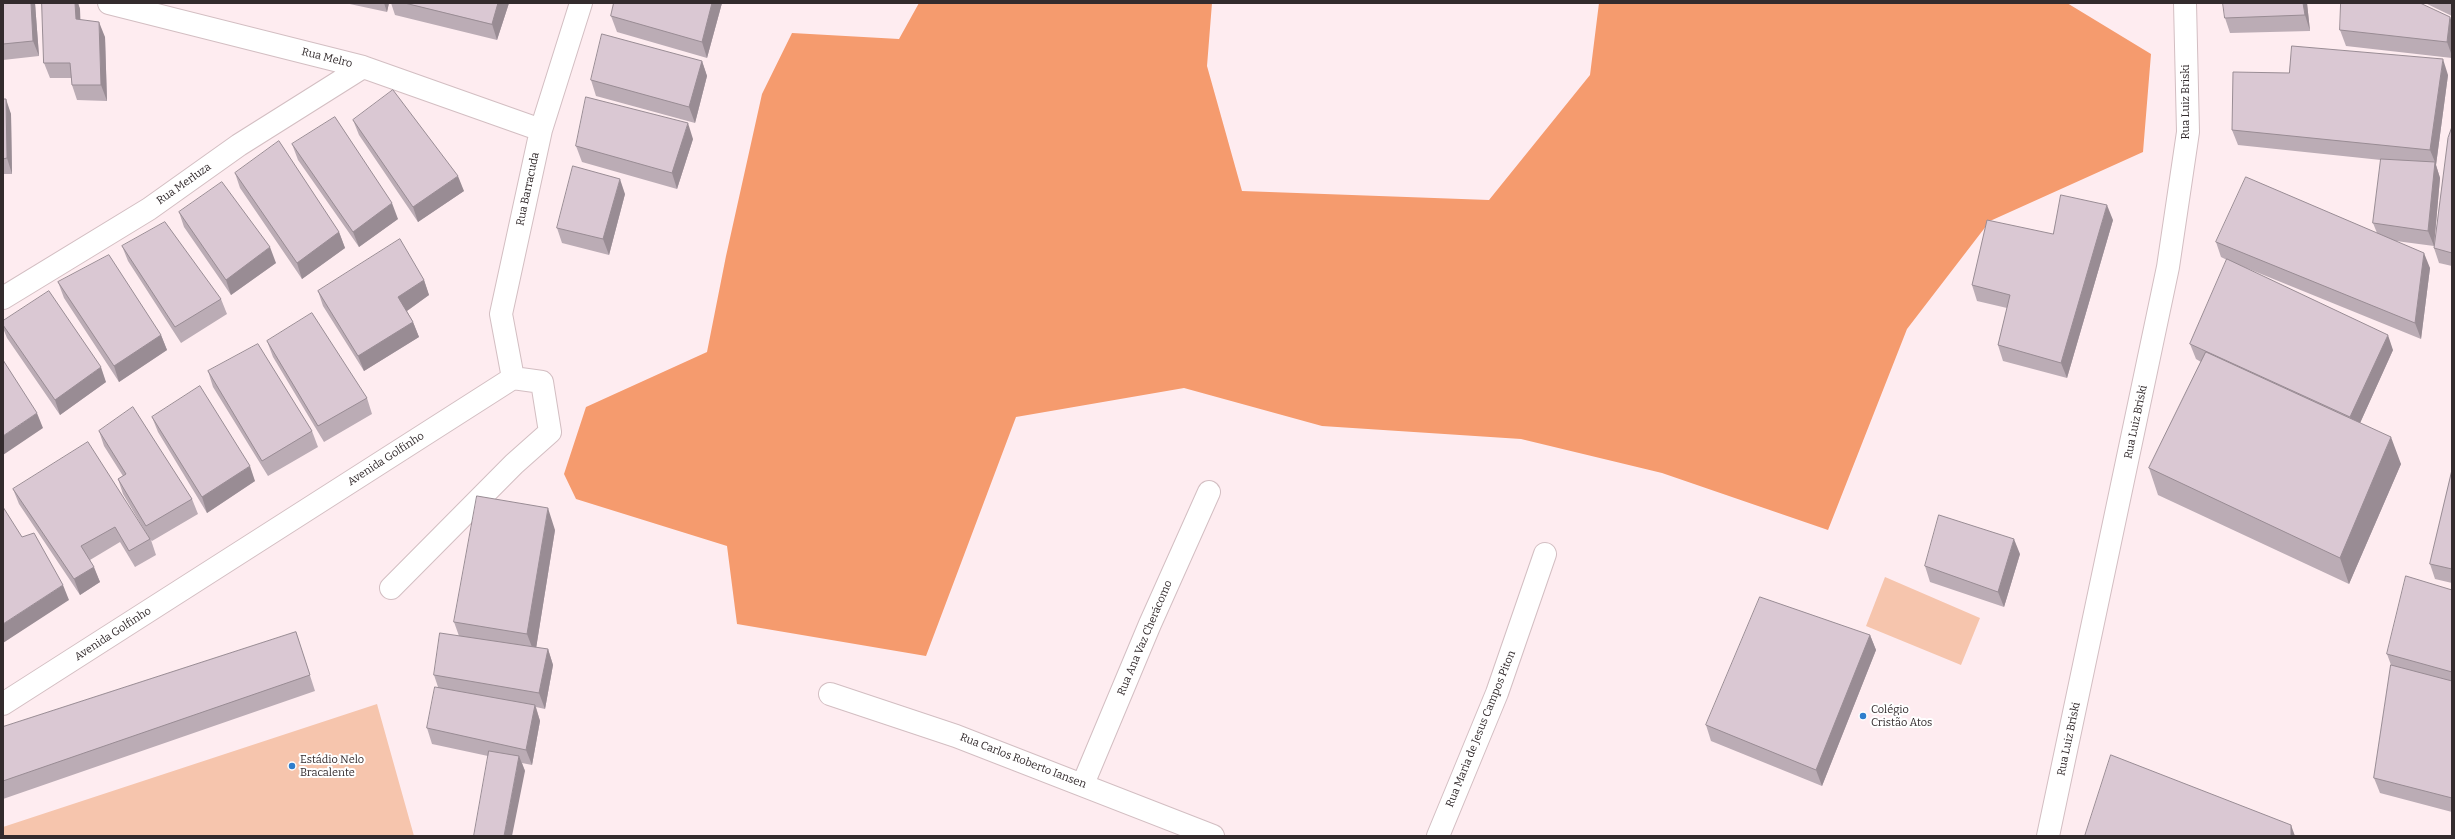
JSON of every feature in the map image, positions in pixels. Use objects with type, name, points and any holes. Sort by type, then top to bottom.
[{"type":"street","name":"Rua Melro","points":[[109,3],[363,67],[541,130]]},
{"type":"street","name":"Rua Barracuda","points":[[513,378],[501,314],[541,130],[581,3]]},
{"type":"street","name":"Rua Luiz Briski","points":[[2048,836],[2168,268],[2188,132],[2185,3]]},
{"type":"street","name":"Rua Merluza","points":[[3,298],[149,209],[239,145],[363,67]]},
{"type":"street","points":[[391,588],[514,464],[550,432],[542,382],[513,378]]},
{"type":"street","name":"Avenida Golfinho","points":[[3,704],[513,378]]},
{"type":"street","name":"Rua Ana Vaz Cherácomo","points":[[1083,784],[1150,624],[1209,492]]},
{"type":"street","name":"Rua Maria de Jesus Campos Piton","points":[[1438,836],[1497,693],[1545,554]]},
{"type":"street","name":"Rua Carlos Roberto Iansen","points":[[830,694],[956,736],[1083,784],[1213,836]]},
{"type":"shaded area","points":[[919,3],[1212,3],[1207,66],[1242,191],[1489,200],[1590,75],[1599,3],[2067,3],[2151,54],[2143,152],[1990,221],[1907,329],[1828,530],[1662,473],[1521,439],[1322,426],[1184,388],[1016,417],[926,656],[737,624],[727,546],[576,499],[564,474],[586,407],[707,352],[726,256],[762,94],[792,33],[899,39]]},
{"type":"shaded area","points":[[1885,577],[1980,618],[1961,665],[1866,626]]},
{"type":"shaded area","name":"Estádio Nelo Bracalente","points":[[377,704],[414,836],[3,836],[3,827]]},
{"type":"building","points":[[3,3],[31,3],[33,41],[3,44]]},
{"type":"building","points":[[42,3],[75,3],[76,19],[99,22],[101,85],[72,85],[70,63],[44,63]]},
{"type":"building","points":[[405,3],[498,3],[492,24]]},
{"type":"building","points":[[614,3],[712,3],[702,42],[611,16]]},
{"type":"building","points":[[2223,3],[2303,3],[2305,15],[2225,18]]},
{"type":"building","points":[[2341,3],[2420,3],[2450,17],[2447,42],[2340,30]]},
{"type":"building","points":[[602,34],[702,61],[689,107],[591,80]]},
{"type":"building","points":[[2292,46],[2443,59],[2430,150],[2232,130],[2233,72],[2289,73]]},
{"type":"building","points":[[393,90],[458,176],[413,207],[353,120]]},
{"type":"building","points":[[586,97],[688,123],[672,173],[576,146]]},
{"type":"building","points":[[3,99],[6,99],[7,158],[3,159]]},
{"type":"building","points":[[335,117],[392,203],[353,232],[292,144]]},
{"type":"building","points":[[2452,127],[2452,253],[2434,248],[2448,138]]},
{"type":"building","points":[[279,141],[339,232],[297,263],[235,173]]},
{"type":"building","points":[[2381,159],[2435,162],[2428,231],[2373,223]]},
{"type":"building","points":[[573,166],[620,179],[603,239],[557,228]]},
{"type":"building","points":[[2246,177],[2424,253],[2415,323],[2216,242]]},
{"type":"building","points":[[222,182],[270,247],[226,280],[179,212]]},
{"type":"building","points":[[2061,195],[2107,205],[2061,363],[1998,345],[2010,295],[1972,285],[1987,220],[2053,234]]},
{"type":"building","points":[[165,222],[221,299],[175,327],[122,246]]},
{"type":"building","points":[[400,239],[424,280],[398,297],[413,322],[358,356],[318,291]]},
{"type":"building","points":[[109,255],[161,335],[114,366],[58,282]]},
{"type":"building","points":[[2227,259],[2388,335],[2350,417],[2190,344]]},
{"type":"building","points":[[49,291],[101,367],[55,400],[3,325],[3,321]]},
{"type":"building","points":[[312,313],[367,398],[318,426],[267,341]]},
{"type":"building","points":[[258,344],[312,431],[262,461],[208,371]]},
{"type":"building","points":[[2206,352],[2391,437],[2340,558],[2149,468]]},
{"type":"building","points":[[3,360],[37,413],[3,436]]},
{"type":"building","points":[[200,386],[250,466],[202,497],[152,417]]},
{"type":"building","points":[[133,407],[192,499],[146,526],[118,479],[126,474],[99,431]]},
{"type":"building","points":[[88,442],[150,539],[129,551],[115,527],[81,546],[94,567],[74,579],[13,489]]},
{"type":"building","points":[[2452,470],[2452,569],[2430,564]]},
{"type":"building","points":[[477,496],[548,508],[527,634],[454,622]]},
{"type":"building","points":[[3,507],[22,537],[34,533],[63,585],[3,624]]},
{"type":"building","points":[[1939,515],[2014,539],[1998,592],[1925,566]]},
{"type":"building","points":[[2406,576],[2452,590],[2452,672],[2387,654]]},
{"type":"building","points":[[1760,597],[1870,635],[1816,770],[1706,725]]},
{"type":"building","points":[[296,632],[310,675],[3,781],[3,727]]},
{"type":"building","points":[[440,633],[548,649],[539,693],[434,675]]},
{"type":"building","points":[[2391,665],[2452,681],[2452,798],[2374,778]]},
{"type":"building","points":[[435,687],[535,705],[526,750],[427,728]]},
{"type":"building","points":[[489,751],[519,756],[504,836],[474,836]]},
{"type":"building","points":[[2111,755],[2291,825],[2291,836],[2085,836]]},
{"type":"place","name":"Colégio Cristão Atos","points":[[1863,716]]},
{"type":"place","name":"Estádio Nelo Bracalente","points":[[292,766]]}]
